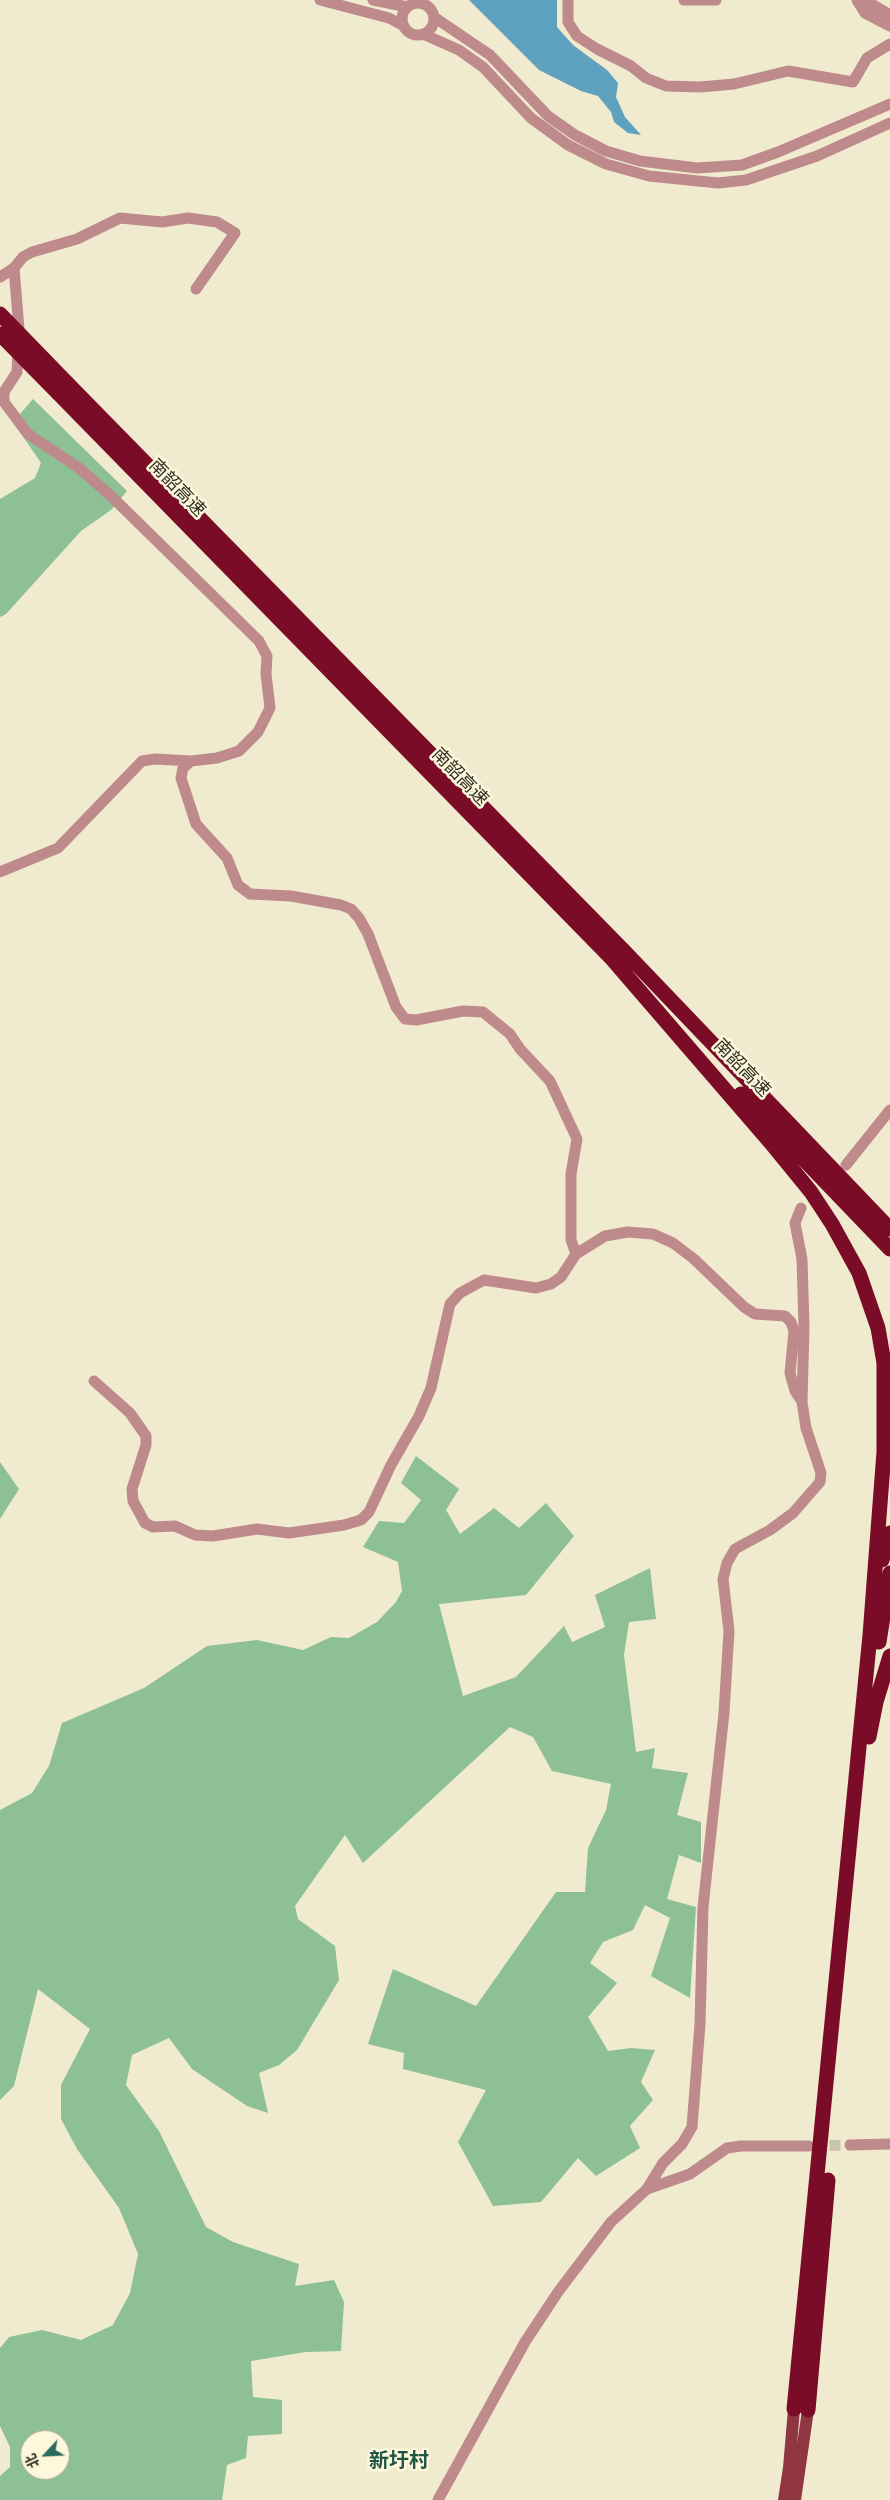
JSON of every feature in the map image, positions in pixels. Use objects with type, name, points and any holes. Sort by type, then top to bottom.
[{"type":"highway","name":"南韶高速","points":[[0,314],[62,388],[890,1249]]},
{"type":"highway","name":"南韶高速","points":[[0,334],[62,388],[623,950],[890,1227]]},
{"type":"highway","points":[[613,960],[811,1192],[832,1224],[859,1273],[878,1328],[884,1363],[884,1452],[871,1613],[826,2095],[801,2410]]},
{"type":"highway","points":[[871,1613],[890,1533]]},
{"type":"highway","points":[[801,2410],[866,1750],[882,1615],[890,1573]]},
{"type":"highway","points":[[866,1750],[876,1702],[890,1656]]},
{"type":"main road","points":[[784,2500],[801,2410]]},
{"type":"main road","points":[[795,2500],[801,2410]]},
{"type":"street","points":[[320,0],[389,18],[412,33],[423,34],[459,50],[483,67],[531,118],[568,146],[606,164],[649,176],[718,183],[746,180],[817,156],[890,123]]},
{"type":"street","points":[[373,0],[408,7],[422,1],[430,8],[434,17],[490,55],[548,116],[575,136],[606,151],[640,160],[697,168],[742,165],[778,152],[890,104]]},
{"type":"street","points":[[568,0],[568,22],[577,36],[596,50],[631,66],[646,78],[666,86],[700,87],[734,84],[788,71],[853,82],[867,58],[890,44]]},
{"type":"street","points":[[684,0],[716,0]]},
{"type":"street","points":[[857,0],[865,13],[890,26]]},
{"type":"street","points":[[865,0],[890,15]]},
{"type":"street","points":[[404,26],[403,16],[408,7]]},
{"type":"street","points":[[423,34],[432,28],[434,17]]},
{"type":"street","points":[[0,277],[14,268],[23,257],[32,252],[77,240],[120,218],[162,222],[200,218],[217,222],[235,233],[196,289]]},
{"type":"street","points":[[0,872],[58,848],[142,761],[155,758],[191,761],[217,758],[239,751],[258,732],[270,708],[265,649],[242,623],[110,495],[79,468],[28,434],[4,402],[4,392],[17,372],[19,329],[14,268]]},
{"type":"street","points":[[191,761],[183,768],[181,778],[196,824],[227,858],[238,885],[250,894],[291,896],[341,905],[351,909],[359,918],[368,934],[396,1007],[405,1019],[416,1020],[463,1011],[483,1012],[510,1034],[520,1049],[546,1077],[577,1139],[571,1174],[570,1197],[571,1240],[576,1254]]},
{"type":"street","points":[[846,1165],[890,1110]]},
{"type":"street","points":[[438,2500],[525,2342],[558,2292],[611,2222],[647,2189],[663,2162],[682,2144],[692,2127],[700,2024],[703,1907],[725,1704],[729,1631],[723,1579],[727,1562],[735,1549],[770,1530],[793,1513],[820,1482],[821,1473],[806,1428],[802,1402],[804,1327],[802,1259],[795,1223],[801,1208]]},
{"type":"street","points":[[94,1381],[130,1413],[146,1436],[146,1445],[132,1489],[133,1501],[145,1523],[153,1527],[175,1526],[195,1535],[213,1536],[258,1529],[289,1533],[344,1525],[361,1520],[369,1512],[391,1465],[420,1416],[433,1380],[450,1304],[460,1293],[484,1280],[536,1288],[551,1284],[566,1271],[576,1254],[605,1236],[628,1232],[653,1234],[672,1243],[694,1259],[755,1314],[785,1316],[791,1322],[794,1331],[790,1373],[795,1391],[802,1402]]},
{"type":"street","points":[[850,2145],[890,2144]]},
{"type":"street","points":[[647,2189],[690,2174],[727,2148],[741,2146],[809,2146]]},
{"type":"green space","points":[[33,399],[127,491],[111,510],[81,531],[6,614],[0,617],[0,499],[35,478],[41,463],[13,422]]},
{"type":"green space","points":[[416,1456],[459,1489],[446,1510],[460,1534],[494,1508],[519,1528],[546,1503],[574,1536],[526,1595],[439,1604],[463,1696],[516,1677],[564,1626],[572,1642],[605,1627],[595,1595],[650,1568],[656,1619],[629,1622],[624,1655],[636,1752],[655,1748],[652,1768],[688,1773],[677,1815],[701,1822],[701,1863],[679,1855],[667,1899],[696,1907],[690,1998],[651,1976],[670,1918],[645,1905],[633,1930],[603,1942],[590,1963],[617,1983],[588,2017],[608,2051],[631,2048],[655,2050],[641,2082],[653,2100],[630,2126],[640,2148],[596,2176],[578,2158],[541,2202],[493,2206],[458,2142],[486,2090],[403,2069],[404,2053],[368,2044],[393,1969],[476,2006],[556,1892],[585,1892],[588,1848],[606,1810],[611,1784],[552,1771],[533,1737],[510,1727],[363,1863],[345,1835],[295,1906],[298,1919],[335,1946],[339,1980],[297,2050],[279,2065],[259,2073],[268,2113],[247,2106],[192,2069],[169,2038],[132,2055],[126,2085],[159,2131],[206,2227],[233,2242],[299,2264],[295,2286],[334,2280],[344,2302],[341,2351],[306,2352],[251,2361],[253,2397],[282,2400],[282,2434],[248,2436],[246,2458],[227,2465],[222,2500],[0,2500],[0,2476],[10,2467],[10,2447],[0,2426],[0,2348],[9,2337],[42,2330],[81,2340],[113,2325],[130,2293],[138,2254],[119,2208],[77,2149],[61,2119],[61,2085],[90,2029],[38,1989],[14,2086],[0,2100],[0,1810],[32,1793],[49,1766],[62,1723],[144,1688],[207,1646],[257,1640],[303,1650],[331,1637],[349,1638],[377,1622],[396,1602],[402,1591],[398,1562],[363,1547],[379,1521],[404,1523],[421,1500],[401,1483]]},
{"type":"green space","points":[[0,1462],[19,1489],[0,1519]]},
{"type":"water","points":[[469,0],[557,0],[557,27],[573,45],[607,70],[618,83],[616,97],[625,117],[641,135],[628,133],[614,122],[611,112],[598,96],[581,91],[539,70]]},
{"type":"tunnel","points":[[813,2146],[850,2145]]},
{"type":"district","name":"新圩村","points":[[399,2461]]}]
